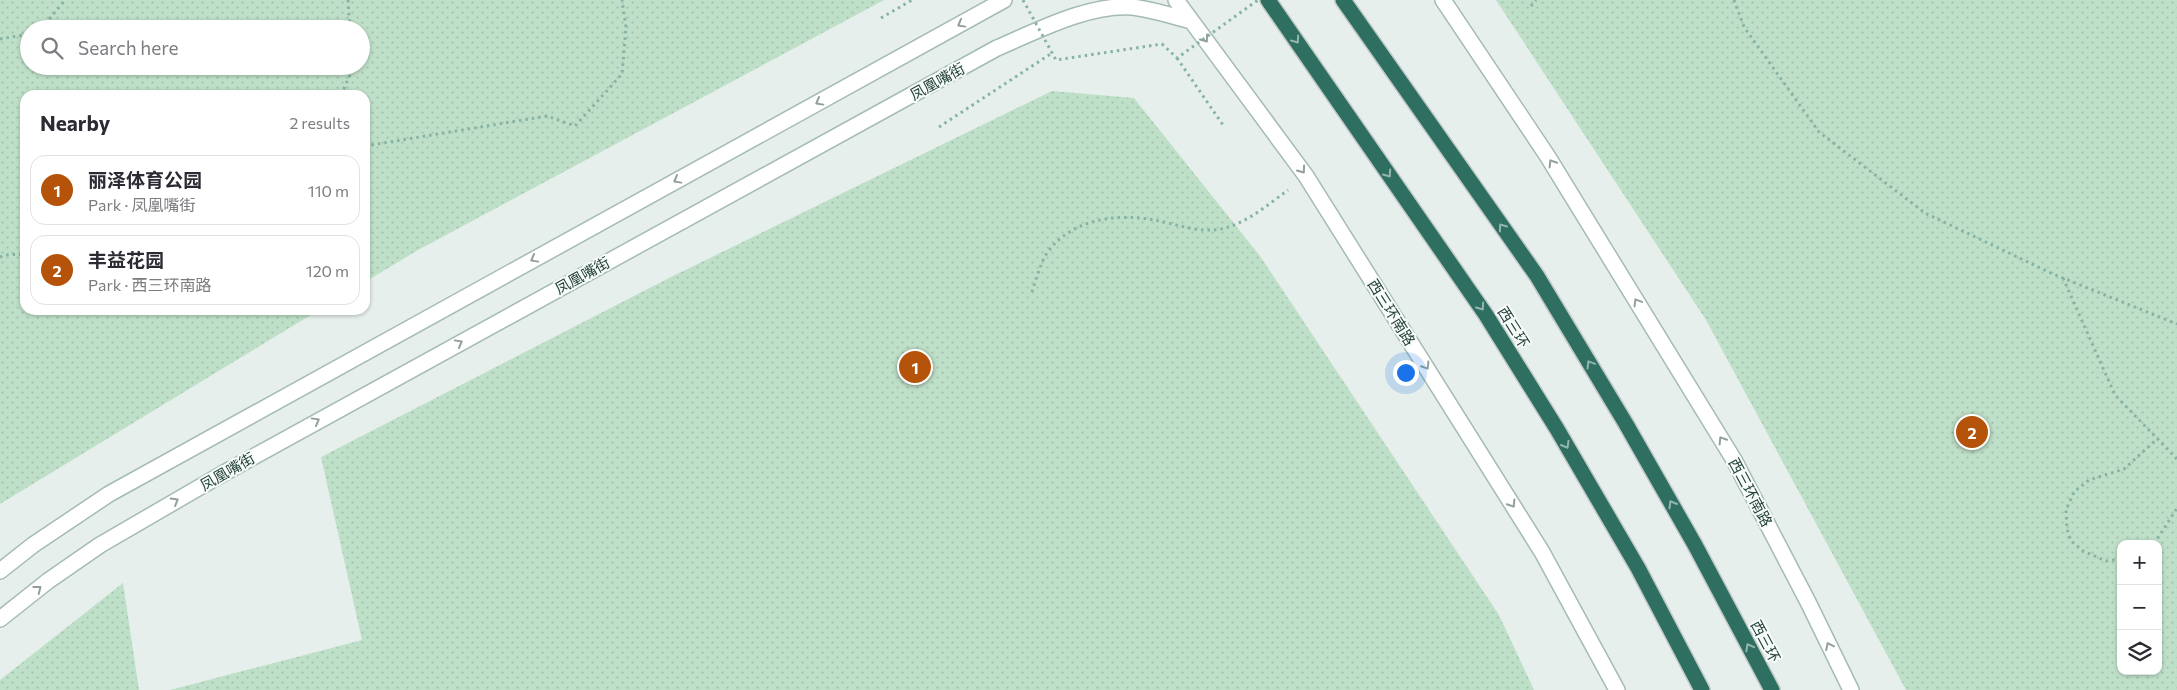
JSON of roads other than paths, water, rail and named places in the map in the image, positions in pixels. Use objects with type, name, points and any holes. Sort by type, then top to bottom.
[{"type":"highway","name":"西三环","points":[[1268,0],[1486,315],[1557,429],[1633,560],[1702,690]]},
{"type":"highway","name":"西三环","points":[[1343,0],[1537,276],[1695,545],[1772,690]]},
{"type":"street","points":[[0,571],[33,545],[108,494],[1004,0]]},
{"type":"street","name":"西三环南路","points":[[1176,0],[1306,176],[1542,552],[1617,690]]},
{"type":"street","name":"西三环南路","points":[[1443,0],[1548,157],[1734,460],[1808,602],[1850,690]]},
{"type":"street","name":"凤凰嘴街","points":[[0,619],[48,581],[100,545],[224,472],[998,48],[1053,24],[1107,8],[1132,7],[1191,21]]},
{"type":"place","name":"丽泽体育公园","points":[[915,367]]},
{"type":"place","name":"丰益花园","points":[[1972,432]]}]
